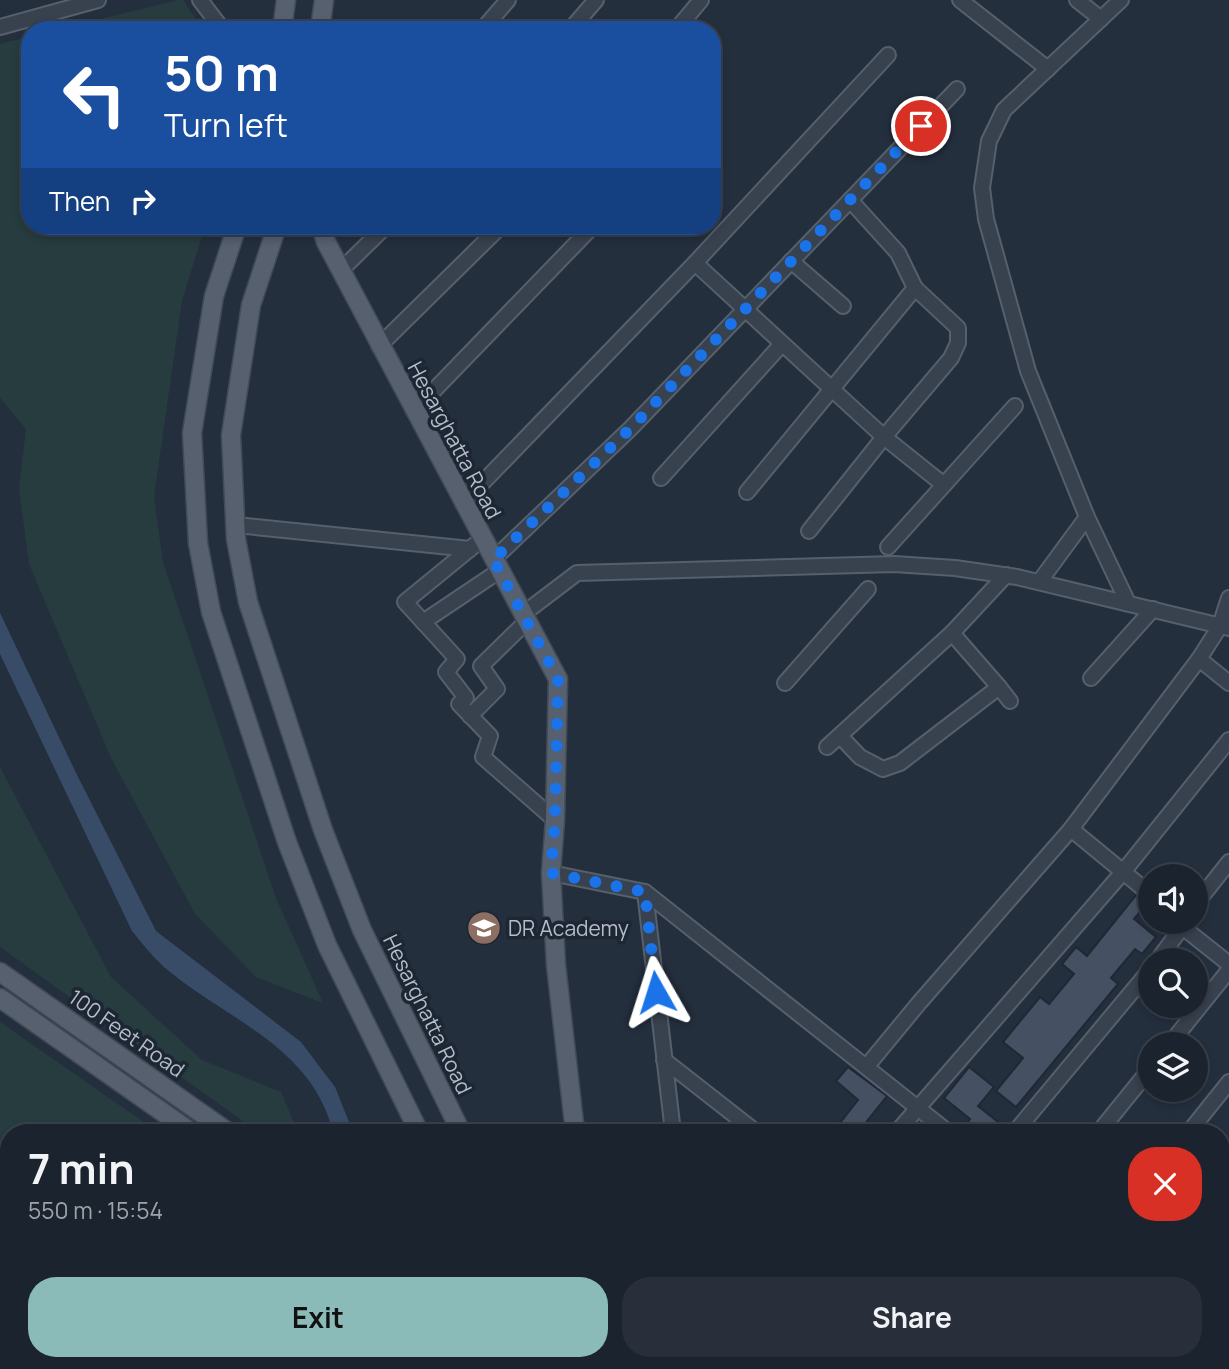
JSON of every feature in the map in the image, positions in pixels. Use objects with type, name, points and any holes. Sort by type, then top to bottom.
[{"type":"main road","points":[[283,21],[286,0]]},
{"type":"main road","points":[[321,21],[324,0]]},
{"type":"main road","points":[[234,235],[214,296],[192,433],[198,543],[211,612],[287,842],[327,945],[415,1124]]},
{"type":"main road","name":"Hesarghatta Road","points":[[274,235],[251,305],[231,435],[236,525],[248,602],[323,830],[362,930],[457,1124]]},
{"type":"main road","name":"Hesarghatta Road","points":[[325,235],[463,503],[476,544],[495,564],[558,679],[551,873],[556,965],[574,1124]]},
{"type":"main road","name":"100 Feet Road","points":[[0,972],[217,1124]]},
{"type":"main road","points":[[0,998],[180,1124]]},
{"type":"street","points":[[22,21],[98,0]]},
{"type":"street","points":[[200,0],[216,21]]},
{"type":"street","points":[[490,21],[508,0]]},
{"type":"street","points":[[578,21],[596,0]]},
{"type":"street","points":[[684,21],[701,0]]},
{"type":"street","points":[[960,0],[1048,69]]},
{"type":"street","points":[[1077,0],[1101,19]]},
{"type":"street","points":[[1121,0],[1004,110],[985,158],[983,204],[1028,371],[1087,517],[1128,603]]},
{"type":"street","points":[[0,27],[21,21]]},
{"type":"street","points":[[463,503],[695,263],[888,55]]},
{"type":"street","points":[[424,622],[495,564],[497,556],[573,486],[957,89]]},
{"type":"street","points":[[809,531],[951,358],[958,343],[958,328],[915,288],[898,253],[850,200]]},
{"type":"street","points":[[341,270],[377,235]]},
{"type":"street","points":[[380,346],[492,235]]},
{"type":"street","points":[[414,411],[584,235]]},
{"type":"street","points":[[791,261],[843,306]]},
{"type":"street","points":[[695,263],[745,307],[830,390],[884,438],[944,485]]},
{"type":"street","points":[[747,492],[915,288]]},
{"type":"street","points":[[661,478],[781,345]]},
{"type":"street","points":[[888,547],[1015,405]]},
{"type":"street","points":[[1040,581],[1087,517]]},
{"type":"street","points":[[236,525],[476,544]]},
{"type":"street","points":[[476,544],[405,602],[457,659],[446,672],[466,698],[459,705],[490,736],[482,757],[555,820]]},
{"type":"street","points":[[470,716],[497,689],[481,666],[525,618],[577,573],[894,564],[1040,581],[1225,627]]},
{"type":"street","points":[[827,747],[952,633],[1006,575]]},
{"type":"street","points":[[785,683],[867,589]]},
{"type":"street","points":[[867,1066],[1071,829],[1225,627],[1229,598]]},
{"type":"street","points":[[1091,678],[1153,609]]},
{"type":"street","points":[[952,633],[1010,701]]},
{"type":"street","points":[[1199,659],[1229,683]]},
{"type":"street","points":[[840,736],[860,757],[883,769],[901,763],[999,687]]},
{"type":"street","points":[[904,1124],[1123,872],[1229,740]]},
{"type":"street","points":[[1071,829],[1138,884]]},
{"type":"street","points":[[1208,889],[1229,862]]},
{"type":"street","points":[[551,873],[645,892],[938,1124]]},
{"type":"street","points":[[645,892],[672,1124]]},
{"type":"street","points":[[1193,934],[1229,964]]},
{"type":"street","points":[[1179,1032],[1229,970]]},
{"type":"street","points":[[1021,1124],[1138,984]]},
{"type":"street","points":[[664,1059],[746,1124]]},
{"type":"street","points":[[1195,1124],[1229,1082]]},
{"type":"street","points":[[1105,1124],[1138,1084]]},
{"type":"green space","points":[[183,0],[197,21],[93,21]]},
{"type":"green space","points":[[21,38],[21,235],[202,235],[182,301],[154,497],[163,562],[276,898],[323,1003],[256,977],[195,914],[111,758],[29,564],[19,489],[26,429],[0,398],[0,44]]},
{"type":"green space","points":[[0,767],[111,977],[202,1060],[281,1092],[295,1124],[247,1124],[0,947]]},
{"type":"green space","points":[[0,1022],[147,1124],[0,1124]]},
{"type":"water","points":[[0,613],[75,771],[156,931],[301,1042],[335,1087],[350,1124],[330,1124],[322,1102],[306,1077],[286,1056],[264,1037],[164,967],[132,931],[0,654]]},
{"type":"building","points":[[1136,895],[1138,897],[1138,914],[1134,919],[1138,922],[1138,934],[1152,934],[1156,937],[1147,948],[1138,948],[1138,951],[1135,949],[1111,978],[1118,984],[1016,1107],[996,1091],[1023,1058],[1003,1042],[1040,997],[1049,1004],[1074,974],[1062,964],[1076,947],[1087,956]]},
{"type":"building","points":[[848,1067],[887,1096],[867,1121],[871,1124],[839,1124],[858,1100],[836,1081]]},
{"type":"building","points":[[969,1067],[994,1087],[978,1106],[998,1122],[967,1124],[970,1119],[944,1098]]},
{"type":"place","name":"DR Academy","points":[[484,928]]},
{"type":"route","points":[[656,992],[645,892],[551,873],[558,679],[492,557],[497,556],[573,486],[630,429],[921,126]]}]
